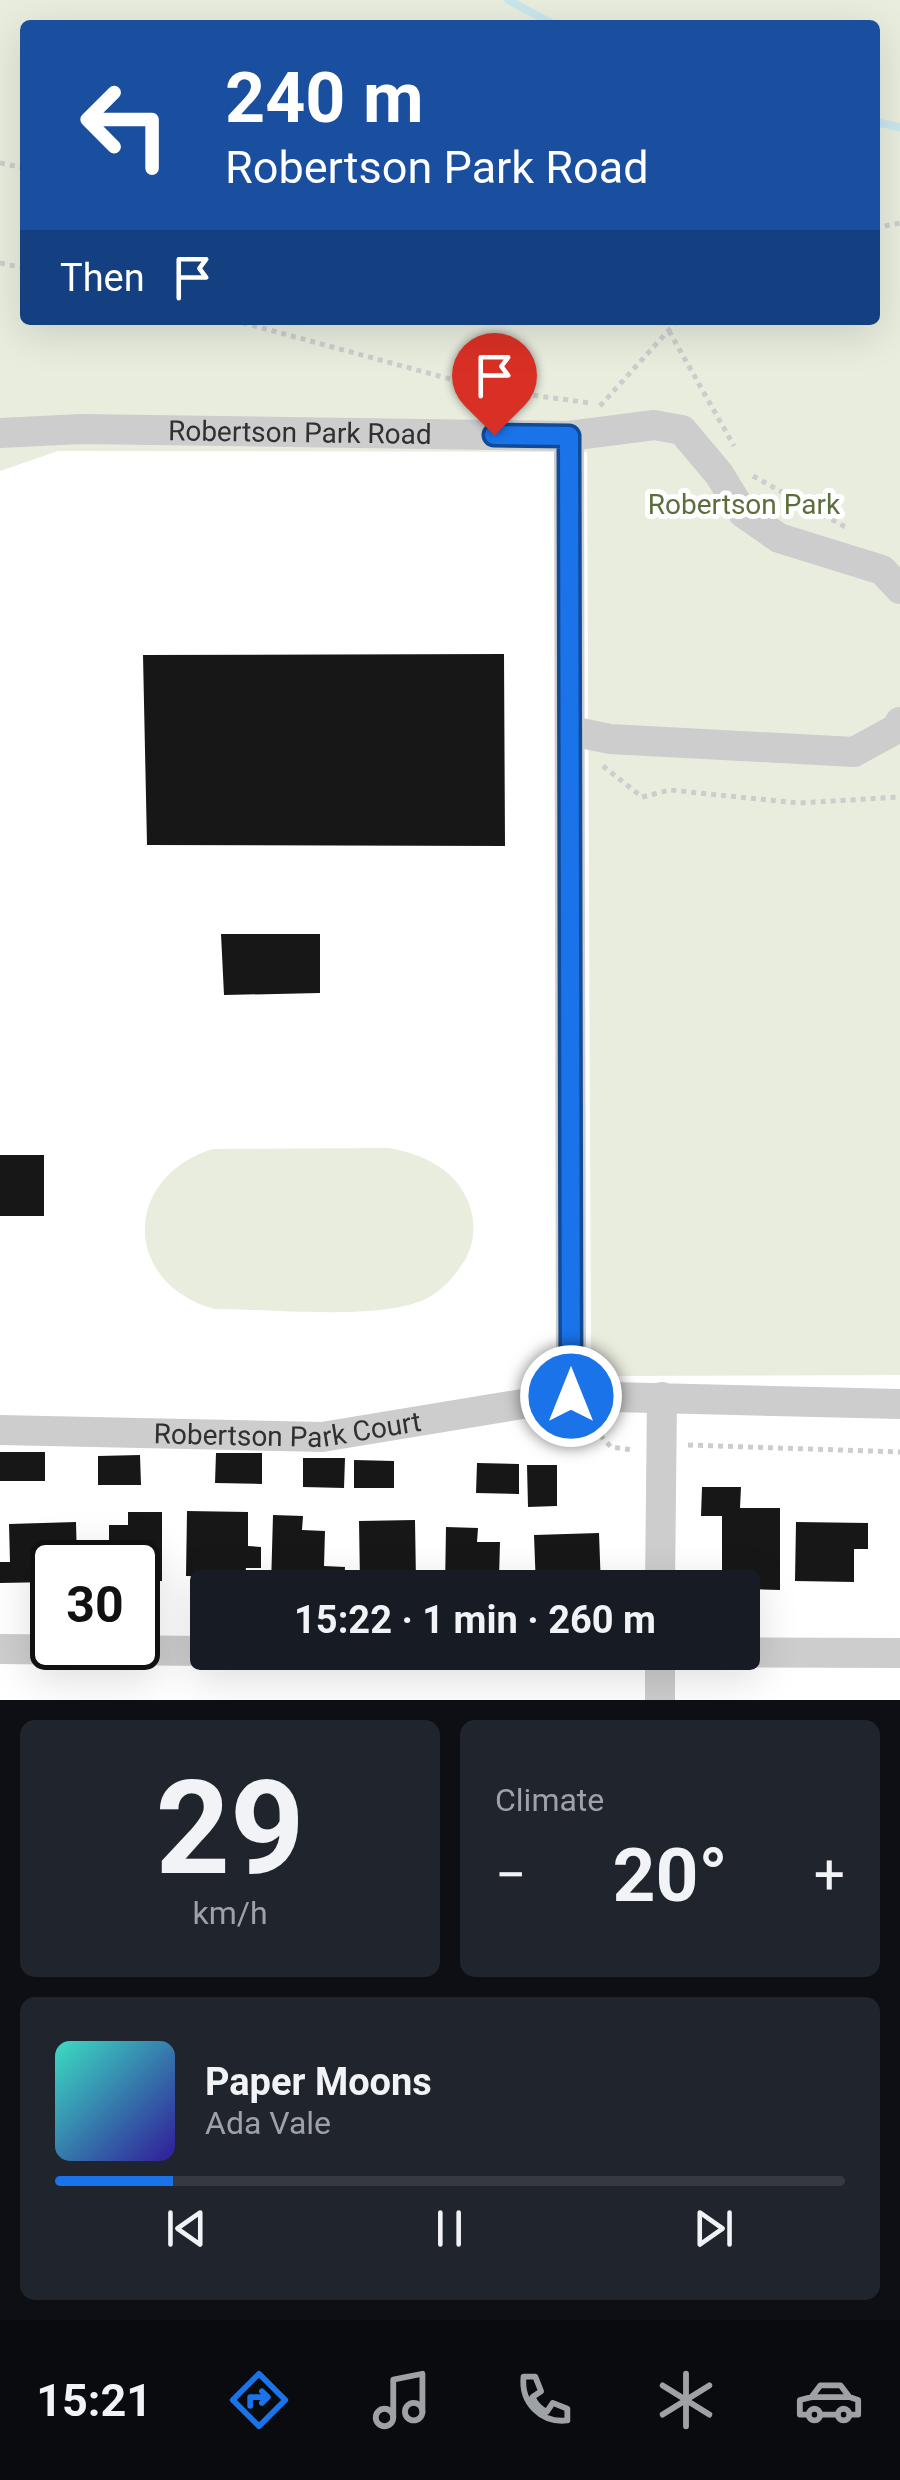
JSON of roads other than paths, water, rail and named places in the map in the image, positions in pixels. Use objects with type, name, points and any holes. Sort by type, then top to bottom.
[{"type":"street","name":"Robertson Park Road","points":[[0,433],[81,429],[569,436],[654,425],[682,430],[718,474],[742,513],[779,538],[882,570],[900,589]]},
{"type":"street","points":[[569,436],[571,1396],[900,1404]]},
{"type":"street","points":[[571,731],[610,739],[854,752],[896,730],[900,722]]},
{"type":"street","name":"Robertson Park Court","points":[[0,1430],[322,1436],[571,1396]]},
{"type":"street","points":[[660,1570],[662,1398]]},
{"type":"street","points":[[0,1650],[190,1650]]},
{"type":"street","points":[[760,1653],[900,1653]]},
{"type":"street","points":[[660,1670],[660,1700]]},
{"type":"waterway","points":[[508,0],[546,20]]},
{"type":"waterway","points":[[880,123],[900,127]]},
{"type":"park label","name":"Robertson Park","points":[[744,504]]}]
